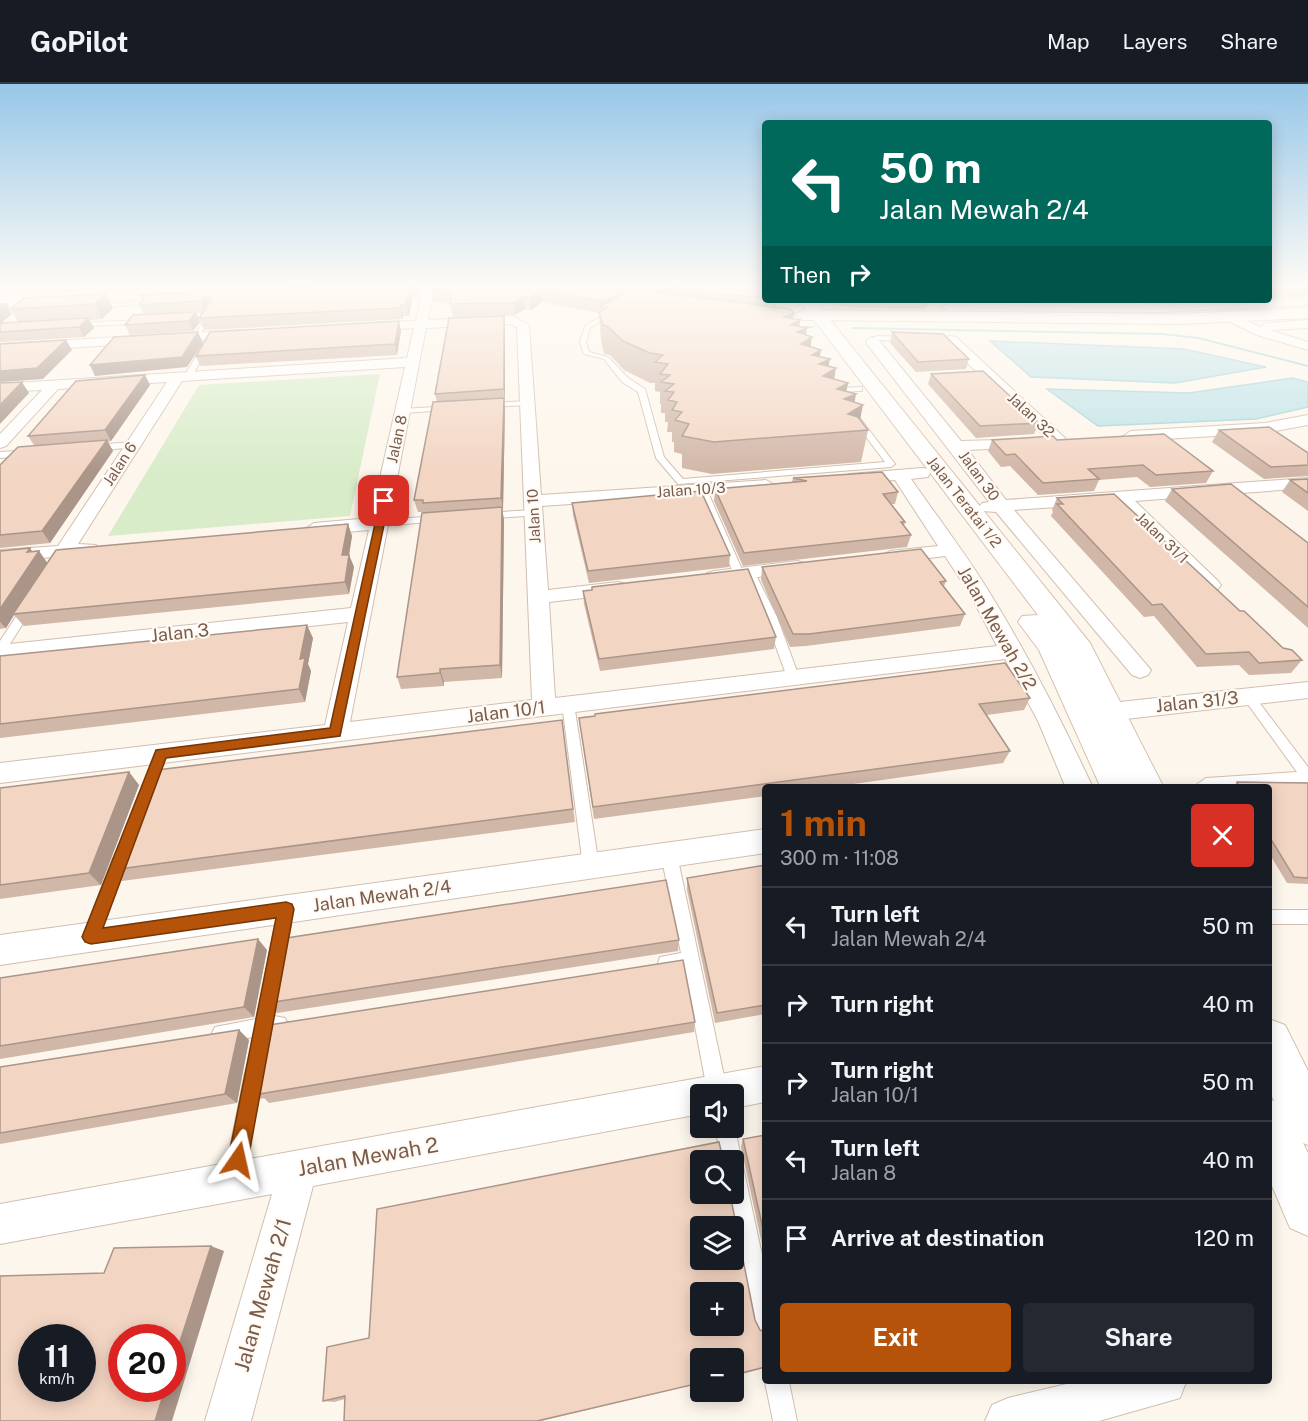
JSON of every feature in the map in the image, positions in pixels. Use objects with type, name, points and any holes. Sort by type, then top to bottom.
[{"type":"main road","name":"Jalan Teratai 1/2","points":[[832,348],[911,474],[1052,648],[1098,713]]},
{"type":"main road","name":"Jalan Teratai 1/2","points":[[839,348],[1080,650],[1098,713]]},
{"type":"main road","points":[[1098,713],[1117,784]]},
{"type":"main road","points":[[1098,713],[1144,784]]},
{"type":"main road","points":[[1272,1047],[1308,1121]]},
{"type":"main road","points":[[1272,1130],[1308,1210]]},
{"type":"street","name":"Jalan 8","points":[[336,732],[416,348]]},
{"type":"street","name":"Jalan 10","points":[[524,348],[544,707]]},
{"type":"street","name":"Jalan 30","points":[[878,348],[957,446],[1001,506],[1140,670]]},
{"type":"street","name":"Jalan 32","points":[[956,348],[1064,440],[957,446]]},
{"type":"street","points":[[0,388],[413,362]]},
{"type":"street","points":[[968,376],[989,375]]},
{"type":"street","name":"Jalan 6","points":[[64,551],[133,445],[182,377]]},
{"type":"street","points":[[903,379],[925,378]]},
{"type":"street","points":[[0,443],[54,385]]},
{"type":"street","points":[[1116,437],[1265,428],[1308,420]]},
{"type":"street","points":[[1265,428],[1282,440]]},
{"type":"street","name":"Jalan 10/3","points":[[533,507],[691,487],[911,474]]},
{"type":"street","name":"Jalan Mewah 2/2","points":[[911,474],[950,550],[980,594],[1013,651],[1050,721],[1078,784]]},
{"type":"street","points":[[967,507],[1308,483]]},
{"type":"street","points":[[1230,489],[1248,502]]},
{"type":"street","name":"Jalan 31/1","points":[[1120,497],[1222,596]]},
{"type":"street","points":[[298,530],[380,523]]},
{"type":"street","points":[[0,556],[111,547]]},
{"type":"street","points":[[868,559],[950,550]]},
{"type":"street","points":[[692,579],[821,564]]},
{"type":"street","points":[[538,597],[633,586]]},
{"type":"street","name":"Jalan 3","points":[[0,651],[361,614]]},
{"type":"street","name":"Jalan 10/1","points":[[0,773],[157,764],[336,732],[1013,651]]},
{"type":"street","name":"Jalan 31/3","points":[[1098,713],[1308,690]]},
{"type":"street","name":"Jalan Mewah 2/4","points":[[0,950],[762,842]]},
{"type":"street","name":"Jalan Mewah 2","points":[[744,1088],[762,1085]]},
{"type":"street","name":"Jalan Mewah 2","points":[[0,1224],[690,1099]]},
{"type":"street","name":"Jalan Mewah 2/1","points":[[228,1421],[298,1170]]},
{"type":"street","points":[[1008,1421],[1156,1384]]},
{"type":"lane","points":[[182,377],[203,348]]},
{"type":"lane","points":[[585,348],[586,353],[606,358],[626,380],[642,390],[660,458],[691,487],[745,573],[771,617],[793,677]]},
{"type":"lane","points":[[691,487],[891,464],[803,348]]},
{"type":"lane","points":[[835,390],[859,389]]},
{"type":"lane","points":[[477,406],[528,403]]},
{"type":"lane","points":[[403,411],[456,407]]},
{"type":"lane","points":[[77,449],[133,445]]},
{"type":"lane","points":[[0,455],[44,451]]},
{"type":"lane","points":[[478,516],[533,507]]},
{"type":"lane","points":[[380,523],[455,518]]},
{"type":"lane","points":[[53,568],[64,551]]},
{"type":"lane","points":[[0,651],[36,595]]},
{"type":"lane","points":[[1248,696],[1308,777]]},
{"type":"lane","points":[[568,704],[591,866]]},
{"type":"lane","points":[[1205,784],[1308,777]]},
{"type":"lane","points":[[91,937],[128,840]]},
{"type":"lane","points":[[669,855],[690,959],[709,1084]]},
{"type":"lane","points":[[234,1182],[286,909]]},
{"type":"lane","points":[[1272,917],[1308,917]]},
{"type":"lane","points":[[644,967],[690,959]]},
{"type":"lane","points":[[206,1036],[298,1021]]},
{"type":"lane","points":[[741,1204],[762,1308]]},
{"type":"lane","points":[[777,1384],[785,1421]]},
{"type":"green space","points":[[380,374],[350,516],[108,536],[199,385]]},
{"type":"water","points":[[998,348],[1184,349],[1266,367],[1175,383],[1031,377]]},
{"type":"water","points":[[1292,378],[1308,382],[1308,407],[1256,419],[1098,426],[1047,389],[1189,393]]},
{"type":"building","points":[[0,348],[57,348],[37,368],[0,371]]},
{"type":"building","points":[[104,348],[188,348],[182,357],[90,365]]},
{"type":"building","points":[[200,348],[322,348],[196,356]]},
{"type":"building","points":[[443,348],[504,348],[504,389],[435,394]]},
{"type":"building","points":[[640,348],[821,350],[812,355],[830,359],[819,364],[836,368],[823,376],[848,383],[837,389],[856,394],[844,399],[863,405],[848,414],[858,417],[868,430],[714,442],[682,436],[689,424],[675,420],[682,412],[672,410],[677,402],[668,400],[674,392],[665,391],[674,384],[661,382],[670,375],[660,374],[668,364],[655,362],[663,355]]},
{"type":"building","points":[[906,348],[958,348],[969,359],[918,362]]},
{"type":"building","points":[[983,371],[1039,423],[980,426],[931,374]]},
{"type":"building","points":[[145,375],[105,430],[28,436],[76,381]]},
{"type":"building","points":[[22,382],[0,405],[0,383]]},
{"type":"building","points":[[504,398],[501,498],[423,503],[423,500],[414,500],[433,402]]},
{"type":"building","points":[[1269,427],[1308,453],[1308,465],[1271,467],[1219,430]]},
{"type":"building","points":[[1164,434],[1213,471],[1156,475],[1143,465],[1088,469],[1099,479],[1043,483],[1015,454],[1006,455],[992,440],[1053,436],[1057,440]]},
{"type":"building","points":[[107,440],[42,531],[0,535],[0,465],[18,447]]},
{"type":"building","points":[[882,472],[898,492],[883,494],[905,522],[901,522],[911,535],[744,553],[715,489],[807,481],[793,478]]},
{"type":"building","points":[[1308,479],[1308,493],[1290,480]]},
{"type":"building","points":[[1231,484],[1308,543],[1308,607],[1172,489]]},
{"type":"building","points":[[701,491],[730,555],[588,571],[572,503]]},
{"type":"building","points":[[1114,494],[1240,611],[1244,611],[1283,648],[1292,650],[1302,660],[1259,663],[1249,652],[1206,654],[1162,604],[1152,605],[1057,504],[1063,504],[1057,498]]},
{"type":"building","points":[[502,507],[500,665],[440,669],[440,673],[397,677],[422,513]]},
{"type":"building","points":[[348,524],[342,555],[349,555],[345,582],[13,614],[56,550]]},
{"type":"building","points":[[30,548],[27,552],[39,551],[0,609],[0,551]]},
{"type":"building","points":[[921,549],[946,581],[940,582],[965,614],[809,634],[793,634],[762,567]]},
{"type":"building","points":[[748,569],[776,637],[599,659],[583,591],[592,590],[592,587]]},
{"type":"building","points":[[307,625],[300,659],[305,658],[299,689],[0,724],[0,656]]},
{"type":"building","points":[[1005,663],[1030,698],[979,704],[1010,751],[593,807],[579,718],[595,716],[595,714]]},
{"type":"building","points":[[562,720],[573,809],[111,870],[149,771]]},
{"type":"building","points":[[129,772],[89,873],[0,885],[0,788]]},
{"type":"building","points":[[1237,782],[1308,783],[1308,878],[1294,877],[1272,841],[1272,784],[1238,784]]},
{"type":"building","points":[[762,866],[762,1006],[717,1013],[687,878]]},
{"type":"building","points":[[666,880],[679,940],[267,1003],[280,939]]},
{"type":"building","points":[[258,939],[244,1007],[0,1046],[0,978]]},
{"type":"building","points":[[683,960],[695,1022],[259,1094],[260,1088],[251,1090],[263,1026]]},
{"type":"building","points":[[239,1030],[225,1094],[0,1133],[0,1067]]},
{"type":"building","points":[[762,1136],[762,1224],[743,1139]]},
{"type":"building","points":[[719,1142],[721,1150],[690,1150],[690,1204],[732,1204],[734,1216],[690,1216],[690,1270],[744,1270],[744,1265],[755,1320],[762,1331],[762,1368],[744,1372],[744,1348],[690,1348],[690,1385],[537,1421],[344,1421],[345,1396],[323,1401],[327,1347],[369,1338],[377,1209]]},
{"type":"building","points":[[211,1246],[186,1324],[108,1324],[108,1402],[161,1402],[155,1421],[0,1421],[0,1276],[104,1273],[114,1248]]},
{"type":"waterway","points":[[1239,348],[1308,366]]},
{"type":"route","points":[[238,1160],[286,909],[91,937],[161,753],[336,732],[384,501]]}]
